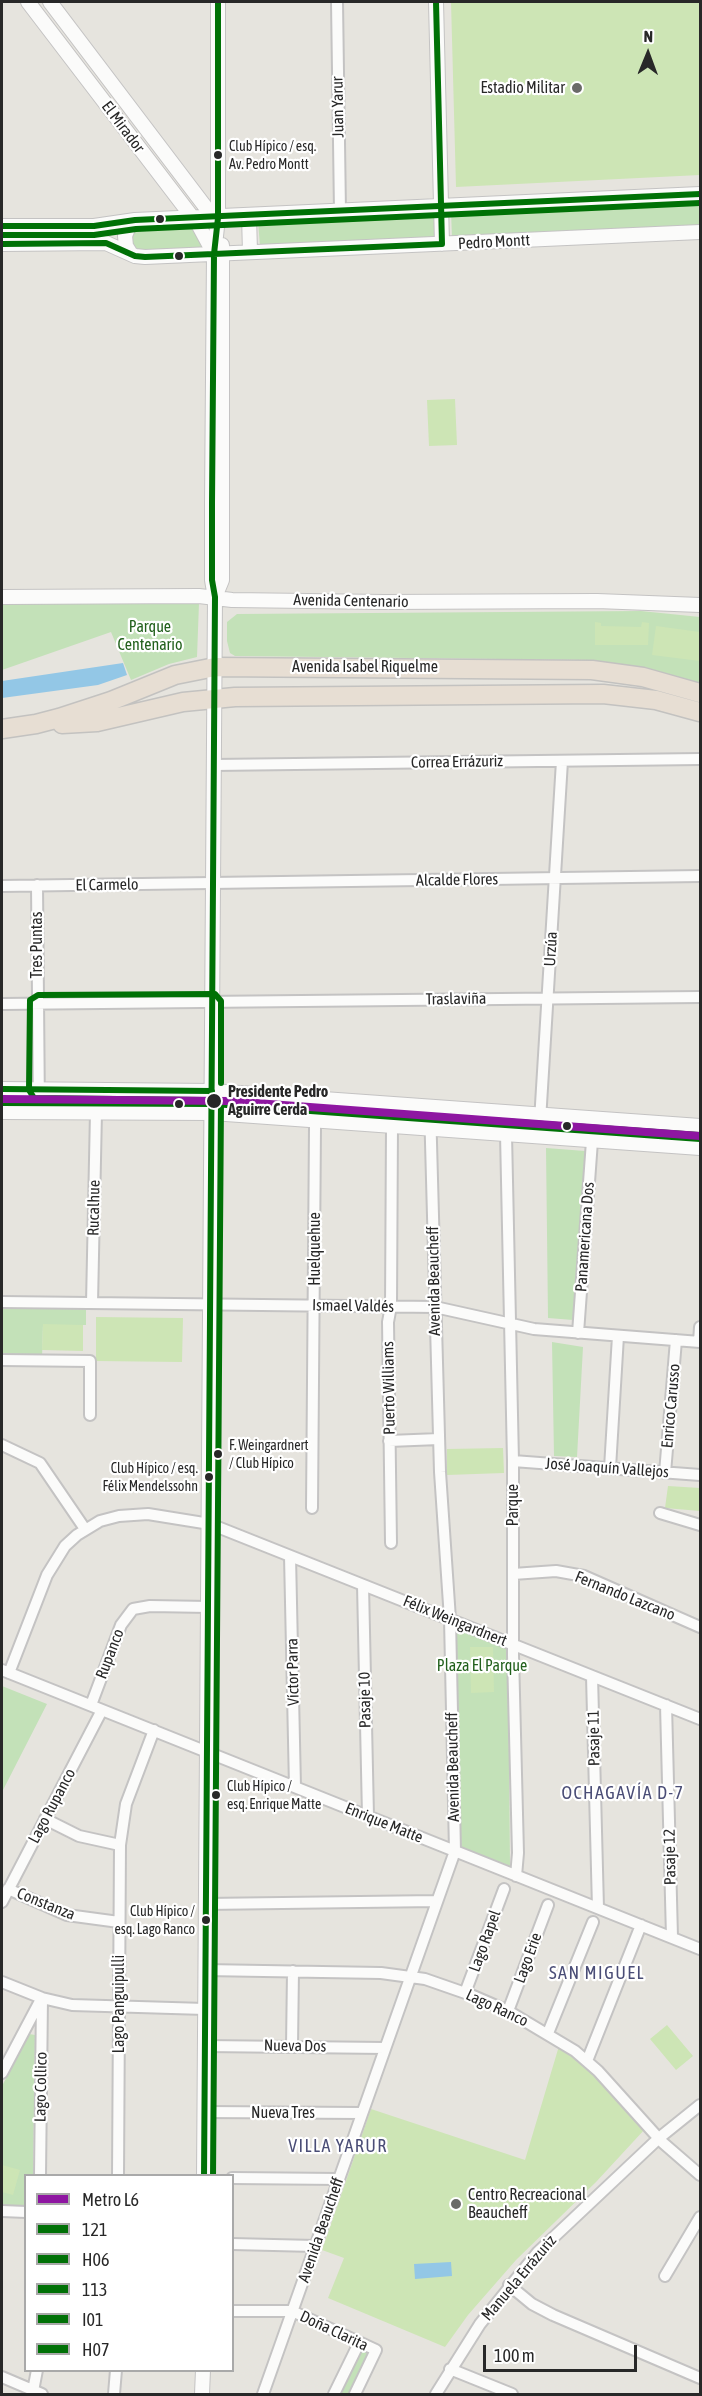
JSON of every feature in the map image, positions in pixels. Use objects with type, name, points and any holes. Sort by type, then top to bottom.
[{"type":"highway","name":"Avenida Isabel Riquelme","points":[[36,724],[111,701],[175,675],[215,667],[566,668],[643,677],[700,693]]},
{"type":"highway","name":"Avenida Isabel Riquelme","points":[[2,729],[36,724],[97,722],[214,697],[603,694],[656,700],[700,712]]},
{"type":"main road","name":"El Mirador","points":[[28,2],[219,254]]},
{"type":"main road","points":[[204,2174],[215,667],[215,597],[212,580],[217,504],[219,254],[218,2]]},
{"type":"main road","points":[[436,2],[442,244]]},
{"type":"main road","name":"El Mirador","points":[[53,6],[207,209],[218,218]]},
{"type":"main road","points":[[42,21],[53,6]]},
{"type":"main road","points":[[196,194],[208,194],[217,189]]},
{"type":"main road","points":[[2,226],[94,226],[135,220],[218,218],[700,194]]},
{"type":"main road","points":[[249,216],[250,252]]},
{"type":"main road","points":[[131,254],[126,246],[125,236],[129,226],[135,220]]},
{"type":"main road","name":"Pedro Montt","points":[[2,244],[106,243],[131,254],[145,257],[700,232]]},
{"type":"main road","name":"Avenida Centenario","points":[[2,597],[215,597],[238,600],[384,602],[597,601],[700,605]]},
{"type":"main road","points":[[2,1089],[212,1091],[700,1126]]},
{"type":"main road","points":[[110,1112],[116,1109],[119,1102],[113,1090]]},
{"type":"main road","points":[[130,1090],[124,1105],[133,1112]]},
{"type":"main road","points":[[2,1112],[212,1113],[700,1148]]},
{"type":"main road","points":[[642,1144],[645,1122]]},
{"type":"main road","points":[[202,2394],[203,2372]]},
{"type":"street","name":"Juan Yarur","points":[[337,2],[339,212]]},
{"type":"street","name":"Correa Errázuriz","points":[[214,765],[700,759]]},
{"type":"street","name":"Urzúa","points":[[539,1137],[562,761]]},
{"type":"street","name":"Alcalde Flores","points":[[213,884],[700,876]]},
{"type":"street","name":"El Carmelo","points":[[2,886],[213,884]]},
{"type":"street","name":"Tres Puntas","points":[[37,885],[39,1112]]},
{"type":"street","name":"Traslaviña","points":[[2,1004],[700,997]]},
{"type":"street","name":"Huelquehue","points":[[312,1508],[318,1099]]},
{"type":"street","name":"Avenida Beaucheff","points":[[262,2394],[455,1851],[450,1619],[439,1439],[430,1107]]},
{"type":"street","name":"Rucalhue","points":[[92,1303],[96,1112]]},
{"type":"street","name":"Puerto Williams","points":[[391,1543],[388,1322],[391,1306],[392,1126]]},
{"type":"street","name":"Parque","points":[[506,1134],[513,1461],[513,1644],[518,1853],[516,1876]]},
{"type":"street","name":"Panamericana Dos","points":[[578,1333],[592,1140]]},
{"type":"street","name":"Ismael Valdés","points":[[2,1302],[435,1307],[510,1325],[578,1333],[700,1342]]},
{"type":"street","points":[[700,1327],[700,1342]]},
{"type":"street","points":[[610,1468],[618,1336]]},
{"type":"street","name":"Enrico Carusso","points":[[665,1473],[676,1340]]},
{"type":"street","points":[[2,1360],[90,1361],[90,1415]]},
{"type":"street","points":[[389,1441],[439,1439]]},
{"type":"street","points":[[2,1446],[40,1463],[86,1529]]},
{"type":"street","name":"José Joaquín Vallejos","points":[[513,1461],[700,1475]]},
{"type":"street","points":[[660,1513],[700,1525]]},
{"type":"street","name":"Félix Weingardnert","points":[[5,1671],[51,1567],[65,1546],[86,1529],[109,1518],[140,1514],[210,1524],[700,1719]]},
{"type":"street","name":"Víctor Parra","points":[[290,1556],[296,1787]]},
{"type":"street","name":"Fernando Lazcano","points":[[513,1574],[556,1571],[584,1576],[655,1603],[700,1627]]},
{"type":"street","name":"Pasaje 10","points":[[363,1584],[368,1816]]},
{"type":"street","name":"Rupanco","points":[[91,1705],[121,1625],[129,1613],[144,1606],[209,1607]]},
{"type":"street","name":"Enrique Matte","points":[[5,1671],[700,1949]]},
{"type":"street","name":"Pasaje 11","points":[[592,1676],[598,1908]]},
{"type":"street","name":"Pasaje 12","points":[[666,1705],[672,1937]]},
{"type":"street","name":"Lago Rupanco","points":[[2,1902],[102,1710]]},
{"type":"street","name":"Lago Panguipulli","points":[[118,2174],[120,1845],[126,1804],[154,1731]]},
{"type":"street","points":[[45,1819],[85,1838],[120,1845]]},
{"type":"street","name":"Constanza","points":[[8,1888],[67,1916],[119,1922]]},
{"type":"street","name":"Lago Rapel","points":[[465,1993],[504,1889]]},
{"type":"street","points":[[205,1904],[437,1901]]},
{"type":"street","name":"Lago Erie","points":[[508,2011],[548,1905]]},
{"type":"street","points":[[548,2033],[593,1922]]},
{"type":"street","points":[[587,2061],[641,1925]]},
{"type":"street","name":"Lago Ranco","points":[[205,1970],[355,1972],[411,1976],[465,1993],[508,2011],[548,2033],[587,2061],[659,2138],[700,2175]]},
{"type":"street","points":[[292,2046],[293,1971]]},
{"type":"street","points":[[2,1982],[42,1998],[72,2005],[205,2008]]},
{"type":"street","points":[[2,2073],[42,1998]]},
{"type":"street","name":"Lago Collico","points":[[40,2174],[42,1998]]},
{"type":"street","name":"Nueva Dos","points":[[205,2046],[385,2048]]},
{"type":"street","name":"Manuela Errázuriz","points":[[436,2394],[480,2324],[509,2285],[551,2238],[659,2138],[700,2105]]},
{"type":"street","name":"Nueva Tres","points":[[204,2112],[362,2113]]},
{"type":"street","points":[[234,2178],[339,2179]]},
{"type":"street","points":[[2,2211],[24,2212]]},
{"type":"street","points":[[665,2276],[700,2217]]},
{"type":"street","points":[[234,2244],[315,2246]]},
{"type":"street","points":[[509,2285],[532,2304],[553,2315],[700,2378]]},
{"type":"street","points":[[234,2311],[292,2311]]},
{"type":"street","name":"Doña Clarita","points":[[292,2311],[376,2350],[355,2394]]},
{"type":"street","points":[[334,2394],[359,2343]]},
{"type":"street","points":[[450,2369],[500,2392],[512,2394]]},
{"type":"street","points":[[2,2377],[17,2390],[38,2393],[37,2372]]},
{"type":"street","points":[[114,2394],[116,2372]]},
{"type":"green space","name":"Estadio Militar","points":[[451,2],[700,2],[700,175],[456,187]]},
{"type":"green space","points":[[700,199],[700,225],[452,238],[451,211]]},
{"type":"green space","points":[[434,213],[435,238],[260,246],[258,221]]},
{"type":"green space","points":[[187,223],[199,238],[202,250],[137,253],[132,249],[129,236],[137,225]]},
{"type":"green space","points":[[455,399],[457,445],[429,446],[427,400]]},
{"type":"green space","name":"Parque Centenario","points":[[199,603],[197,657],[169,664],[131,680],[111,632],[2,670],[2,604]]},
{"type":"green space","points":[[641,611],[700,617],[700,685],[635,666],[587,660],[235,656],[230,653],[227,641],[227,622],[237,614]]},
{"type":"green space","points":[[595,622],[601,623],[601,626],[641,627],[642,622],[649,623],[648,645],[595,645]]},
{"type":"green space","points":[[656,626],[700,632],[700,661],[652,655]]},
{"type":"green space","points":[[546,1148],[585,1151],[573,1320],[548,1318]]},
{"type":"green space","points":[[2,1307],[86,1308],[86,1325],[43,1325],[42,1359],[2,1358]]},
{"type":"green space","points":[[96,1317],[183,1318],[182,1362],[96,1361]]},
{"type":"green space","points":[[43,1324],[83,1325],[83,1351],[42,1350]]},
{"type":"green space","points":[[552,1342],[583,1347],[577,1457],[554,1456]]},
{"type":"green space","points":[[503,1448],[504,1473],[447,1475],[447,1449]]},
{"type":"green space","points":[[668,1486],[700,1488],[700,1511],[665,1508]]},
{"type":"green space","name":"Plaza El Parque","points":[[456,1626],[508,1650],[510,1866],[460,1848]]},
{"type":"green space","points":[[470,1647],[493,1647],[494,1692],[471,1693]]},
{"type":"green space","points":[[2,1686],[47,1704],[2,1792]]},
{"type":"green space","points":[[667,2025],[693,2056],[676,2070],[650,2039]]},
{"type":"green space","points":[[29,2034],[35,2035],[33,2174],[24,2174],[24,2206],[2,2205],[2,2086]]},
{"type":"green space","name":"Centro Recreacional Beaucheff","points":[[559,2046],[586,2064],[645,2129],[596,2182],[516,2260],[468,2315],[445,2347],[328,2298],[344,2258],[322,2250],[371,2109],[525,2160]]},
{"type":"green space","points":[[2,2165],[20,2170],[13,2195],[2,2192]]},
{"type":"green space","points":[[361,2348],[371,2353],[351,2394],[338,2394]]},
{"type":"water","points":[[123,663],[127,675],[98,685],[2,698],[2,681]]},
{"type":"water","points":[[451,2262],[452,2276],[415,2279],[414,2264]]},
{"type":"metro line","name":"L6","points":[[2,1099],[229,1101],[700,1136]]},
{"type":"transit line","name":"121","points":[[204,2174],[215,597],[212,580],[212,503],[214,254],[218,218],[218,2]]},
{"type":"transit line","name":"121","points":[[2,244],[106,243],[135,256],[145,257],[442,244],[436,2]]},
{"type":"transit line","name":"I01","points":[[2,226],[94,226],[135,220],[700,194]]},
{"type":"transit line","name":"H07","points":[[2,235],[94,235],[136,229],[700,203]]},
{"type":"transit line","name":"H06","points":[[203,1100],[34,1098],[29,1090],[30,1000],[38,995],[215,994],[221,1001],[221,1083]]},
{"type":"transit line","name":"121","points":[[2,1089],[212,1091]]},
{"type":"transit line","name":"H06","points":[[213,2174],[221,1101],[699,1135]]},
{"type":"transit line","name":"113","points":[[2,1103],[213,1104],[700,1139]]},
{"type":"place","name":"Estadio Militar","points":[[577,88]]},
{"type":"place","name":"Club Hípico / esq. Av. Pedro Montt","points":[[218,155]]},
{"type":"place","name":"Presidente Pedro Aguirre Cerda","points":[[214,1101]]},
{"type":"place","name":"F. Weingardnert / Club Hípico","points":[[218,1454]]},
{"type":"place","name":"Club Hípico / esq. Félix Mendelssohn","points":[[209,1477]]},
{"type":"place","name":"Club Hípico / esq. Enrique Matte","points":[[216,1795]]},
{"type":"place","name":"Club Hípico / esq. Lago Ranco","points":[[206,1920]]},
{"type":"place","name":"Centro Recreacional Beaucheff","points":[[456,2204]]},
{"type":"district","name":"OCHAGAVÍA D-7","points":[[623,1793]]},
{"type":"district","name":"SAN MIGUEL","points":[[597,1973]]},
{"type":"district","name":"VILLA YARUR","points":[[338,2146]]}]
